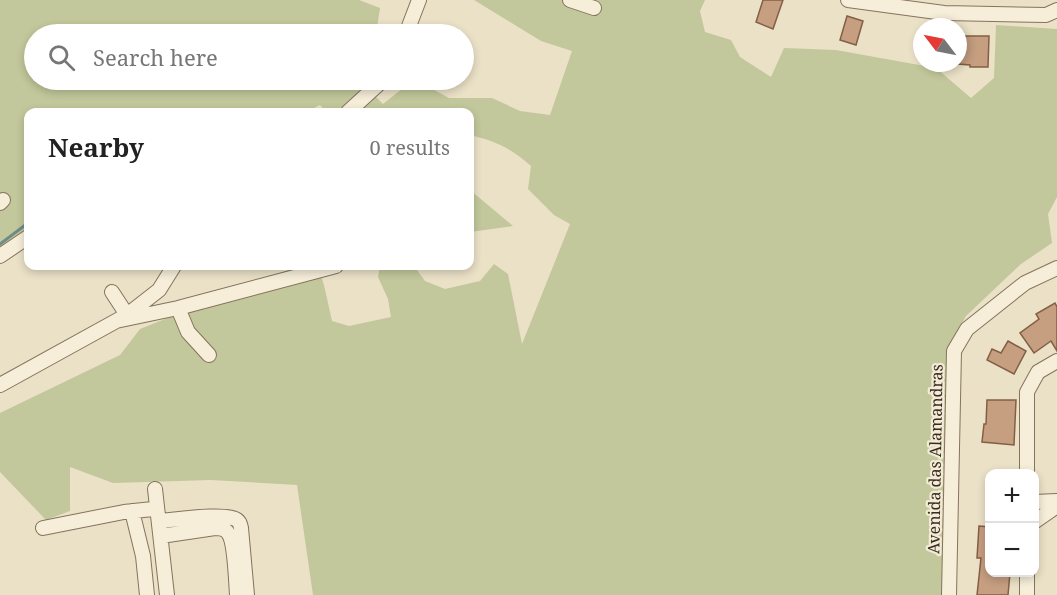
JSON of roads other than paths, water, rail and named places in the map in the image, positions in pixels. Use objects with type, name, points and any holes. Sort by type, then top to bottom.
[{"type":"street","points":[[410,24],[419,0]]},
{"type":"street","points":[[570,0],[594,8]]},
{"type":"street","points":[[848,0],[944,13],[1046,15],[1057,10]]},
{"type":"street","points":[[352,108],[372,90]]},
{"type":"street","points":[[0,256],[24,240]]},
{"type":"street","name":"Avenida das Alamandras","points":[[950,595],[954,351],[967,328],[1025,283],[1057,268]]},
{"type":"street","points":[[0,385],[121,318],[159,290],[172,270]]},
{"type":"street","points":[[121,318],[178,308],[321,270]]},
{"type":"street","points":[[112,292],[121,318]]},
{"type":"street","points":[[178,308],[188,332],[210,355]]},
{"type":"street","points":[[1027,469],[1027,392],[1038,372],[1057,361]]},
{"type":"street","points":[[155,489],[167,595]]},
{"type":"street","points":[[1039,502],[1057,501]]},
{"type":"street","points":[[1039,519],[1057,506]]},
{"type":"street","points":[[43,528],[132,511],[153,509],[158,516]]},
{"type":"street","points":[[132,511],[143,556],[147,595]]},
{"type":"street","points":[[158,516],[222,516],[236,519],[242,528],[247,595]]},
{"type":"street","points":[[161,536],[215,528],[223,528],[227,531],[233,548],[237,595]]},
{"type":"street","points":[[1027,577],[1028,595]]},
{"type":"waterway","points":[[0,244],[24,226]]}]
